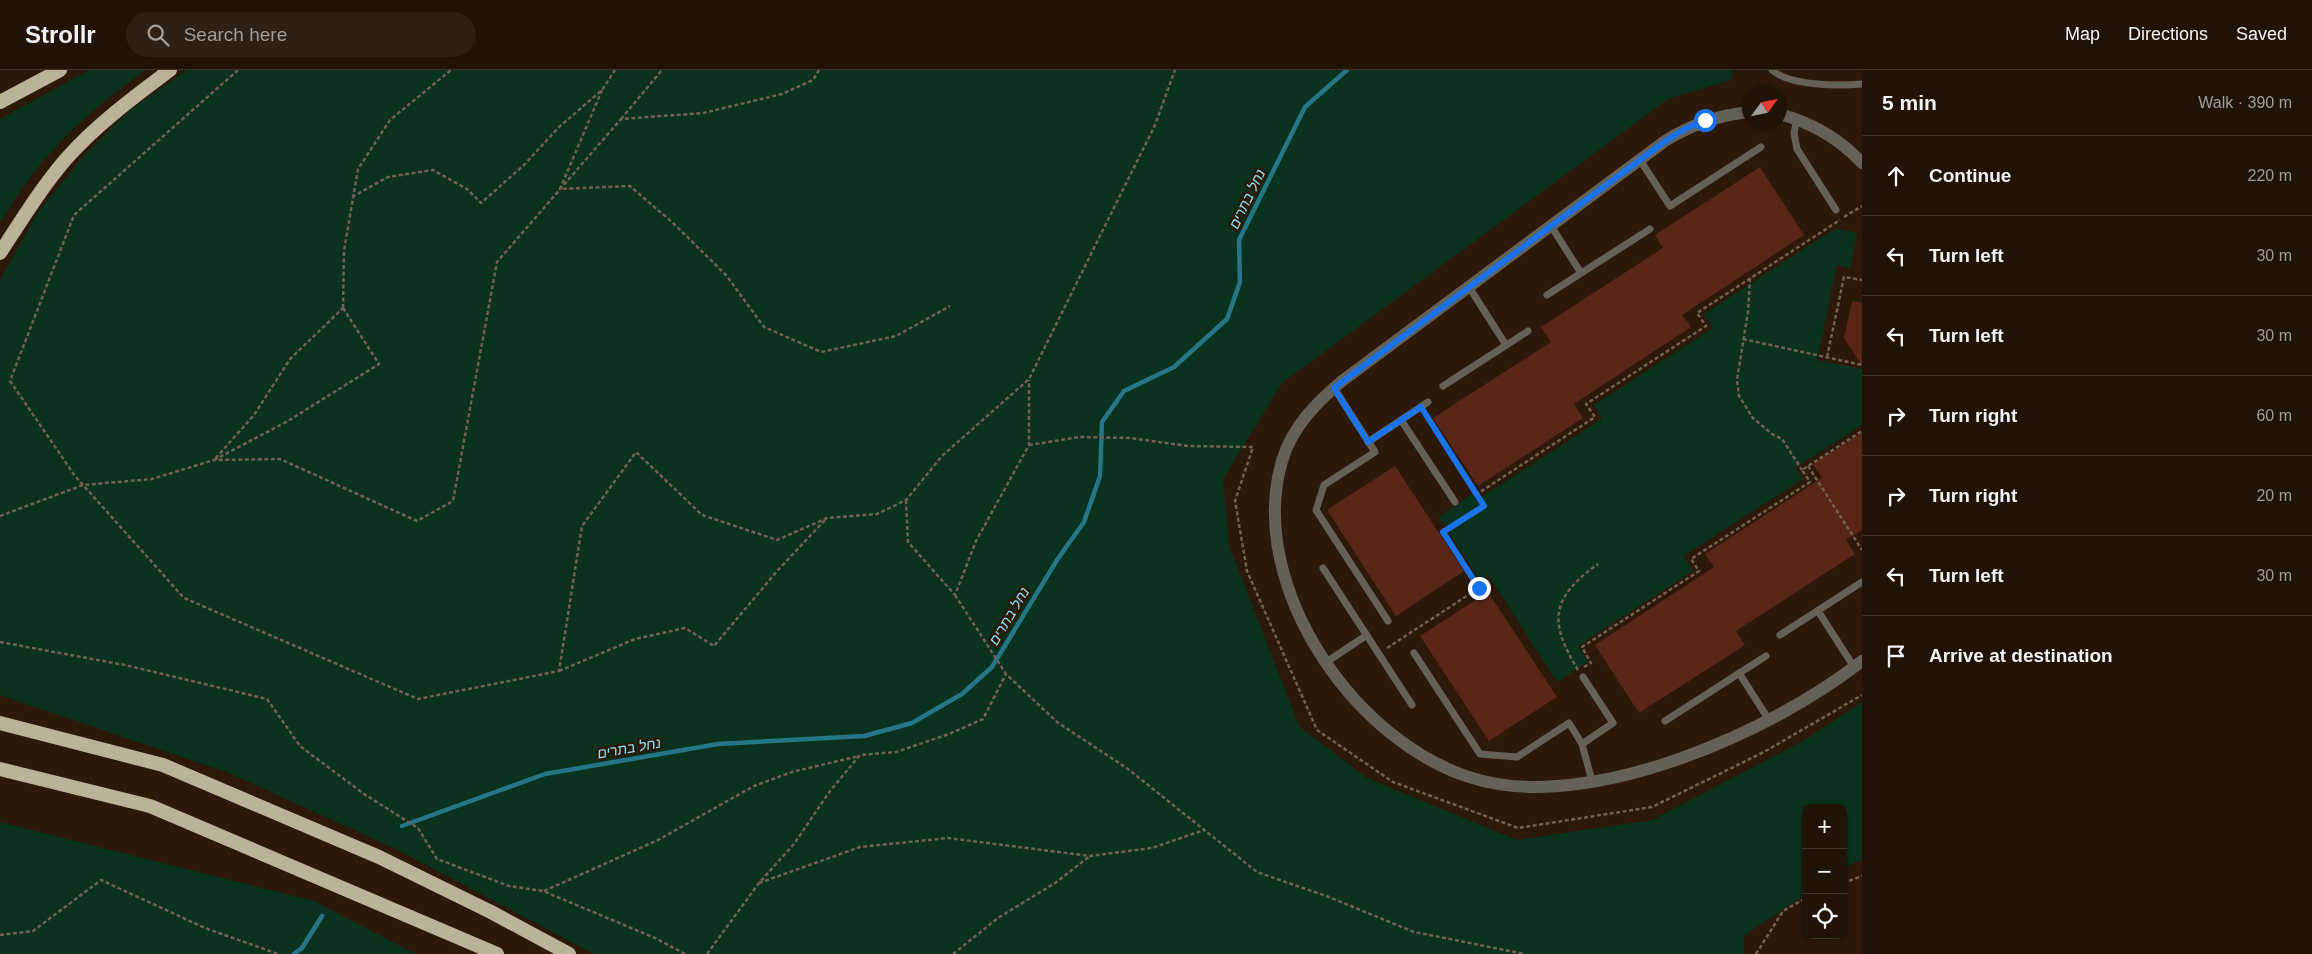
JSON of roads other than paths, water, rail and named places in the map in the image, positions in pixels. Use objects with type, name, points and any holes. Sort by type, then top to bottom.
[{"type":"highway","points":[[0,102],[60,70]]},
{"type":"highway","points":[[0,253],[42,190],[67,158],[121,106],[170,70]]},
{"type":"highway","points":[[0,724],[163,765],[379,857],[491,912],[569,954]]},
{"type":"highway","points":[[0,769],[150,806],[497,954]]},
{"type":"street","points":[[1742,113],[1728,114],[1690,127],[1664,142],[1316,403],[1296,430],[1282,460],[1275,494],[1276,532],[1284,573],[1300,617],[1325,663],[1351,697],[1380,725],[1412,749],[1446,768],[1481,780],[1518,787],[1555,788],[1592,781],[1630,773],[1701,750],[1769,720],[1806,699],[1858,664]]},
{"type":"street","points":[[1787,116],[1829,134],[1853,153],[1862,163]]},
{"type":"lane","points":[[1772,70],[1778,76],[1790,80],[1841,85],[1862,84]]},
{"type":"lane","points":[[1797,119],[1794,133],[1797,149],[1836,210]]},
{"type":"lane","points":[[1640,160],[1670,206],[1761,147]]},
{"type":"lane","points":[[1550,226],[1581,273]]},
{"type":"lane","points":[[1547,295],[1650,229]]},
{"type":"lane","points":[[1469,287],[1506,346]]},
{"type":"lane","points":[[1443,386],[1528,331]]},
{"type":"lane","points":[[1334,388],[1375,452],[1324,485],[1316,510],[1388,621]]},
{"type":"lane","points":[[1368,442],[1428,402]]},
{"type":"lane","points":[[1401,420],[1455,502]]},
{"type":"lane","points":[[1323,568],[1412,705]]},
{"type":"lane","points":[[1780,635],[1862,582]]},
{"type":"lane","points":[[1818,611],[1858,664]]},
{"type":"lane","points":[[1325,663],[1367,635]]},
{"type":"lane","points":[[1414,653],[1480,754],[1517,757],[1569,723],[1582,744],[1592,781]]},
{"type":"lane","points":[[1666,721],[1766,656]]},
{"type":"lane","points":[[1739,673],[1769,720]]},
{"type":"lane","points":[[1581,674],[1612,723],[1582,744]]},
{"type":"waterway","name":"נחל בתרים","points":[[402,826],[545,774],[718,744],[864,736],[912,723],[962,694],[992,667],[1057,560],[1084,522],[1100,476],[1102,422],[1124,391],[1174,367],[1227,319],[1240,282],[1239,240],[1305,107],[1347,70]]},
{"type":"waterway","name":"נחל בתרים","points":[[294,954],[302,948],[322,916]]}]
